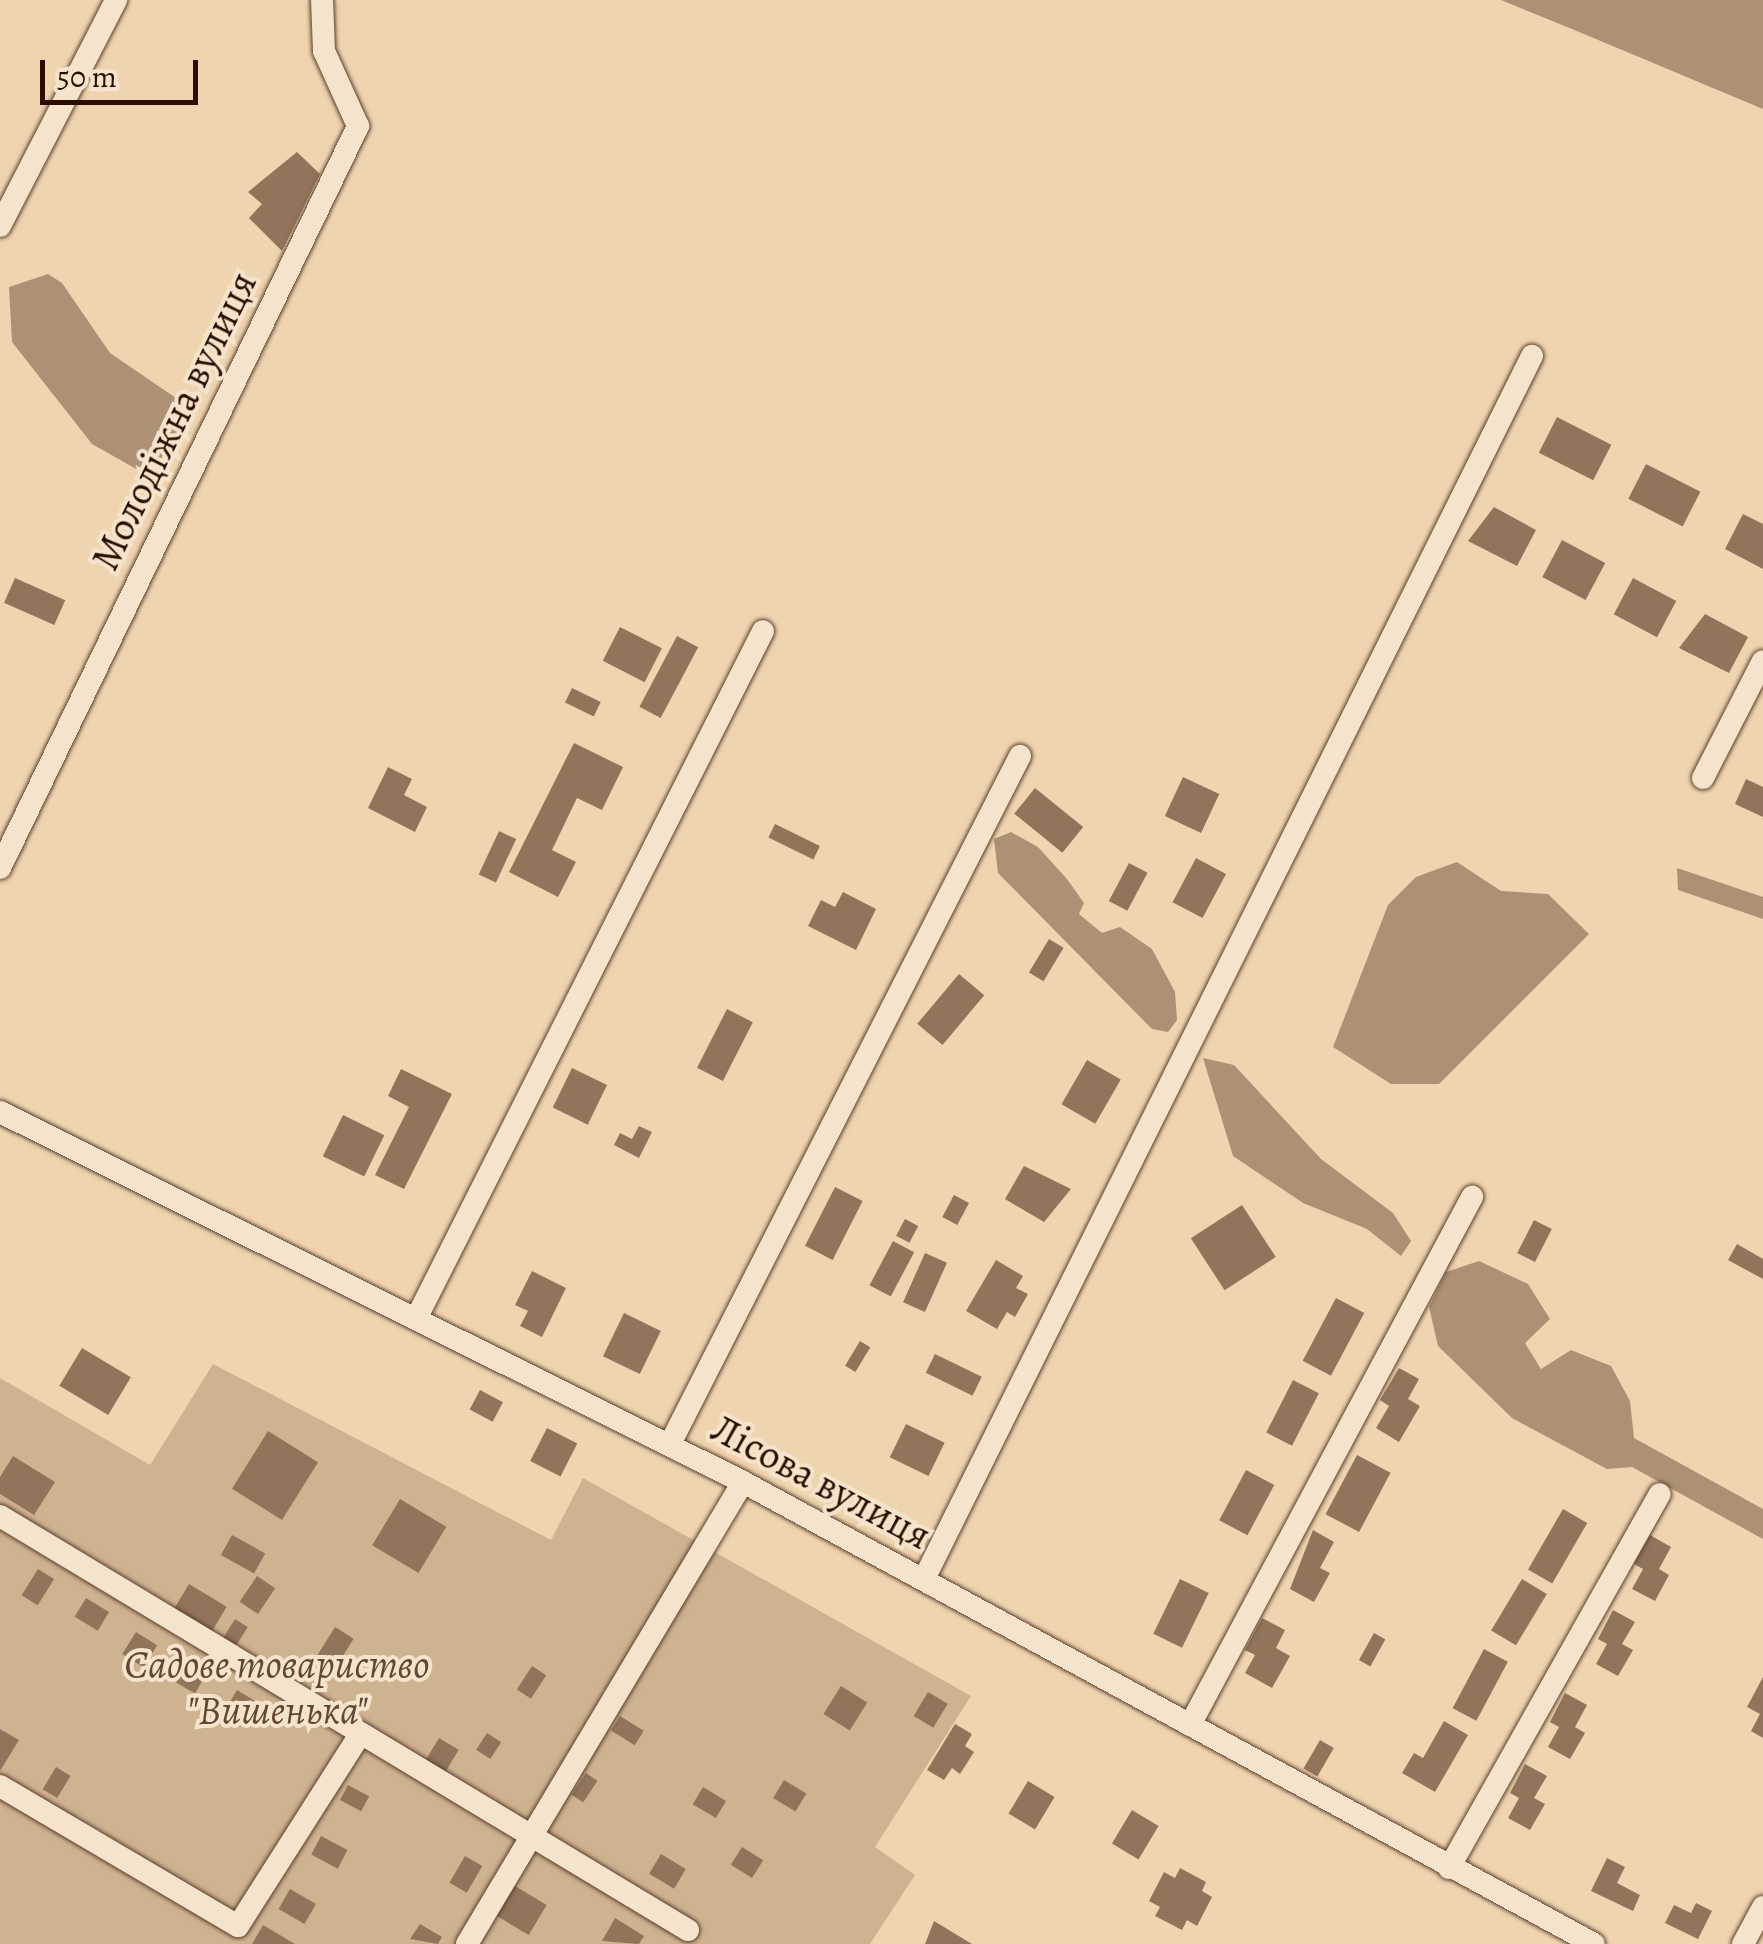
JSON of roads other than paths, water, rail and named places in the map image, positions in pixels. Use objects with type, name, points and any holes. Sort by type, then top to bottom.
[{"type":"street","points":[[0,226],[116,0]]},
{"type":"street","name":"Молодіжна вулиця","points":[[0,868],[358,126],[324,51],[322,0]]},
{"type":"street","points":[[924,1579],[1532,356]]},
{"type":"street","points":[[417,1317],[763,631]]},
{"type":"street","points":[[1703,778],[1763,661]]},
{"type":"street","points":[[670,1444],[1020,756]]},
{"type":"street","name":"Лісова вулиця","points":[[0,1112],[743,1482],[1594,1944]]},
{"type":"street","points":[[1190,1725],[1472,1197]]},
{"type":"street","points":[[466,1944],[531,1842],[743,1482]]},
{"type":"street","points":[[1449,1868],[1660,1494]]},
{"type":"street","points":[[0,1516],[531,1842],[688,1930]]},
{"type":"street","points":[[0,1786],[238,1926],[359,1736]]},
{"type":"street","points":[[1743,1944],[1763,1907]]},
{"type":"park label","name":"Садове товариство \"Вишенька\"","points":[[277,1688]]}]
